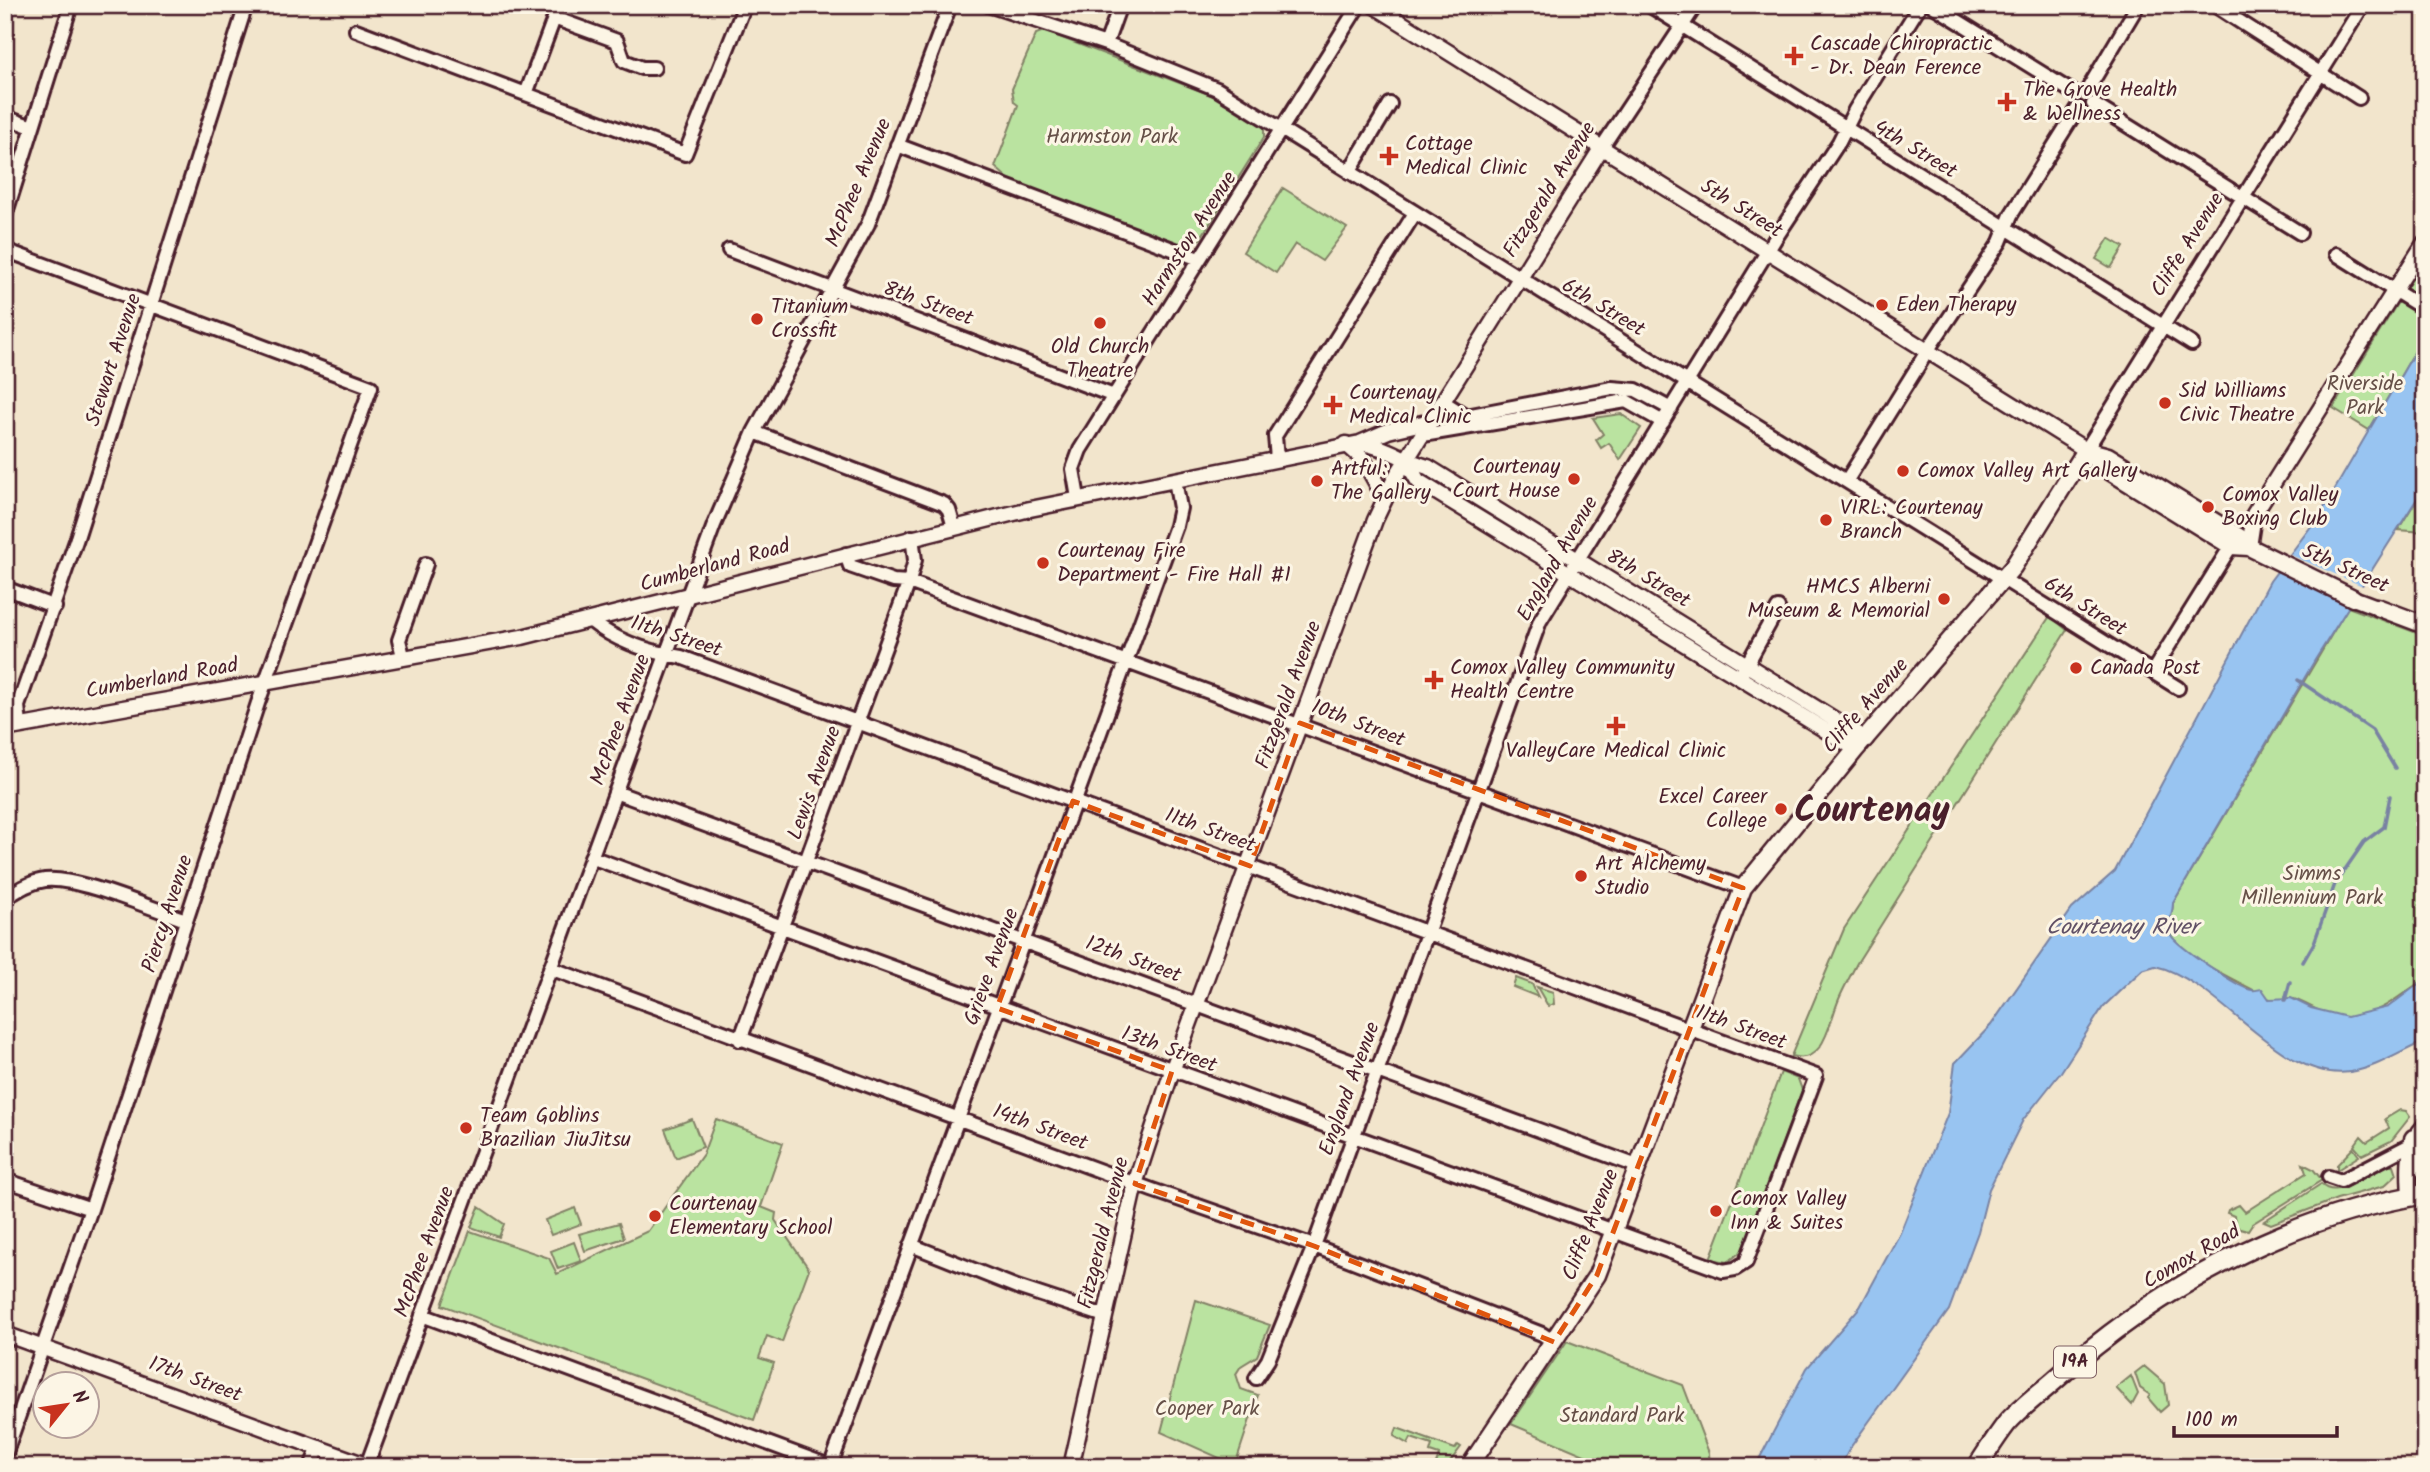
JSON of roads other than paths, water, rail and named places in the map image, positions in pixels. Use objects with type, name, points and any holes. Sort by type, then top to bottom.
[{"type":"main road","name":"5th Street","points":[[2086,450],[2103,467],[2231,546],[2256,550]]},
{"type":"main road","name":"5th Street","points":[[2086,450],[2108,456],[2256,550],[2353,598]]},
{"type":"main road","name":"Cliffe Avenue","points":[[1469,1467],[1591,1288],[1743,888],[1861,744],[2003,579],[2086,450]]},
{"type":"main road","points":[[2066,483],[2103,467]]},
{"type":"main road","name":"5th Street","points":[[2377,607],[2425,625]]},
{"type":"main road","points":[[2417,1136],[2417,1156],[2425,1170]]},
{"type":"main road","name":"Comox Road","points":[[1977,1467],[2008,1422],[2079,1358],[2147,1309],[2273,1237],[2339,1213],[2418,1195]]},
{"type":"street","points":[[5,216],[9,186],[32,127],[71,5]]},
{"type":"street","name":"Stewart Avenue","points":[[13,727],[18,706],[55,607],[246,5]]},
{"type":"street","points":[[356,30],[685,154],[745,5]]},
{"type":"street","name":"McPhee Avenue","points":[[369,1466],[422,1315],[688,594],[754,432],[868,224],[950,5]]},
{"type":"street","name":"6th Street","points":[[988,5],[1106,44],[1217,89],[2178,688]]},
{"type":"street","points":[[1106,44],[1120,5]]},
{"type":"street","name":"Harmston Avenue","points":[[1078,498],[1073,469],[1076,458],[1199,259],[1283,131],[1359,5]]},
{"type":"street","name":"5th Street","points":[[1373,5],[2086,450]]},
{"type":"street","name":"4th Street","points":[[1650,5],[1845,130],[2192,344]]},
{"type":"street","name":"Fitzgerald Avenue","points":[[1071,1467],[1135,1184],[1172,1071],[1250,866],[1384,497],[1602,147],[1696,5]]},
{"type":"street","name":"England Avenue","points":[[1256,1378],[1268,1360],[1314,1246],[1540,621],[1920,5]]},
{"type":"street","points":[[1932,5],[2074,93]]},
{"type":"street","points":[[2088,89],[2138,5]]},
{"type":"street","points":[[2214,5],[2359,98]]},
{"type":"street","name":"Cliffe Avenue","points":[[2086,450],[2363,5]]},
{"type":"street","points":[[526,94],[556,11],[617,41],[624,61],[642,68],[654,68]]},
{"type":"street","points":[[2082,88],[2088,89],[2094,97],[2093,104],[2085,109],[2078,108],[2074,103],[2074,93],[2082,88]]},
{"type":"street","points":[[1349,172],[1390,104]]},
{"type":"street","points":[[2093,104],[2300,233]]},
{"type":"street","points":[[1847,480],[1927,350],[2007,228],[2011,215],[2078,108]]},
{"type":"street","points":[[5,117],[32,127]]},
{"type":"street","points":[[897,145],[1199,259]]},
{"type":"street","points":[[1277,459],[1275,436],[1415,213]]},
{"type":"street","points":[[2256,550],[2251,521],[2425,242]]},
{"type":"street","points":[[5,250],[151,305]]},
{"type":"street","name":"8th Street","points":[[729,250],[1114,396]]},
{"type":"street","points":[[2336,254],[2421,307]]},
{"type":"street","name":"Piercy Avenue","points":[[5,1455],[44,1348],[186,920],[371,387],[151,305]]},
{"type":"street","points":[[1442,401],[1466,415],[1612,388],[1636,390],[1671,409]]},
{"type":"street","points":[[1423,435],[1626,401],[1663,422]]},
{"type":"street","name":"Cumberland Road","points":[[13,727],[591,621],[912,537],[1078,498],[1353,444],[1388,430],[1431,421]]},
{"type":"street","points":[[754,432],[944,504],[949,510],[954,527]]},
{"type":"street","points":[[1353,444],[1384,497]]},
{"type":"street","name":"8th Street","points":[[1353,444],[1385,448],[1406,461],[1418,481],[1746,663],[1861,744]]},
{"type":"street","name":"Grieve Avenue","points":[[831,1466],[1179,517],[1180,502],[1175,480]]},
{"type":"street","name":"Lewis Avenue","points":[[740,1040],[909,582],[915,560],[912,537]]},
{"type":"street","points":[[2153,671],[2231,546]]},
{"type":"street","name":"10th Street","points":[[846,554],[850,566],[893,581],[909,582],[1126,660],[1743,888]]},
{"type":"street","points":[[403,656],[399,640],[426,564]]},
{"type":"street","name":"8th Street","points":[[1573,566],[1740,677],[1861,744]]},
{"type":"street","points":[[5,588],[55,607]]},
{"type":"street","name":"5th Street","points":[[2353,598],[2377,607]]},
{"type":"street","points":[[1740,677],[1778,608]]},
{"type":"street","name":"11th Street","points":[[591,621],[609,636],[666,655],[681,657],[1816,1076],[1746,1262],[1735,1269]]},
{"type":"street","name":"12th Street","points":[[615,792],[1637,1166]]},
{"type":"street","name":"13th Street","points":[[591,857],[781,929],[1614,1232],[1723,1271],[1735,1269]]},
{"type":"street","points":[[5,898],[27,885],[46,880],[68,881],[186,920]]},
{"type":"street","name":"14th Street","points":[[550,968],[1135,1184],[1314,1246],[1542,1334],[1555,1342]]},
{"type":"street","points":[[2329,1177],[2332,1181],[2341,1181],[2417,1136]]},
{"type":"street","name":"Comox Road","points":[[2417,1136],[2418,1195]]},
{"type":"street","points":[[5,1180],[91,1209]]},
{"type":"street","points":[[911,1245],[1017,1287],[1105,1316]]},
{"type":"street","points":[[422,1315],[831,1466]]},
{"type":"street","name":"17th Street","points":[[5,1334],[369,1466]]},
{"type":"street","points":[[311,1467],[319,1447]]},
{"type":"water","name":"Courtenay River","points":[[2425,334],[2425,486],[2315,660],[2173,903],[2170,928],[2171,935],[2184,948],[2245,988],[2262,989],[2269,999],[2291,998],[2311,1008],[2347,1017],[2388,1007],[2425,979],[2425,1041],[2378,1064],[2359,1070],[2324,1071],[2299,1062],[2275,1047],[2203,990],[2179,975],[2155,966],[2142,970],[2103,1007],[2061,1072],[2023,1120],[1989,1189],[1978,1232],[1949,1310],[1850,1448],[1840,1467],[1755,1467],[1807,1368],[1860,1307],[1900,1233],[1948,1113],[1955,1063],[1991,1025],[2072,909],[2115,871],[2270,581],[2321,513]]},
{"type":"waterway","points":[[2298,680],[2372,730],[2395,768]]},
{"type":"waterway","points":[[2303,962],[2314,943],[2335,884],[2364,842],[2384,827],[2390,796]]},
{"type":"waterway","points":[[2285,1000],[2290,982]]},
{"type":"place","name":"Cascade Chiropractic - Dr. Dean Ference","points":[[1794,56]]},
{"type":"place","name":"The Grove Health & Wellness","points":[[2007,102]]},
{"type":"place","name":"Cottage Medical Clinic","points":[[1389,156]]},
{"type":"place","name":"Eden Therapy","points":[[1882,305]]},
{"type":"place","name":"Titanium Crossfit","points":[[757,319]]},
{"type":"place","name":"Old Church Theatre","points":[[1100,323]]},
{"type":"place","name":"Sid Williams Civic Theatre","points":[[2165,403]]},
{"type":"place","name":"Courtenay Medical Clinic","points":[[1333,405]]},
{"type":"place","name":"Comox Valley Art Gallery","points":[[1903,471]]},
{"type":"place","name":"Courtenay Court House","points":[[1574,479]]},
{"type":"place","name":"Artful: The Gallery","points":[[1317,481]]},
{"type":"place","name":"Comox Valley Boxing Club","points":[[2208,507]]},
{"type":"place","name":"VIRL: Courtenay Branch","points":[[1826,520]]},
{"type":"place","name":"Courtenay Fire Department - Fire Hall #1","points":[[1043,563]]},
{"type":"place","name":"HMCS Alberni Museum & Memorial","points":[[1944,599]]},
{"type":"place","name":"Canada Post","points":[[2076,668]]},
{"type":"place","name":"Comox Valley Community Health Centre","points":[[1434,680]]},
{"type":"place","name":"ValleyCare Medical Clinic","points":[[1616,726]]},
{"type":"place","name":"Excel Career College","points":[[1781,809]]},
{"type":"place","name":"Art Alchemy Studio","points":[[1581,876]]},
{"type":"place","name":"Team Goblins Brazilian JiuJitsu","points":[[466,1128]]},
{"type":"place","name":"Comox Valley Inn & Suites","points":[[1716,1211]]},
{"type":"place","name":"Courtenay Elementary School","points":[[655,1216]]},
{"type":"district","name":"Courtenay","points":[[1872,812]]},
{"type":"park label","name":"Harmston Park","points":[[1112,137]]},
{"type":"park label","name":"Riverside Park","points":[[2365,396]]},
{"type":"park label","name":"Simms Millennium Park","points":[[2312,886]]},
{"type":"park label","name":"Cooper Park","points":[[1207,1409]]},
{"type":"park label","name":"Standard Park","points":[[1622,1416]]}]
